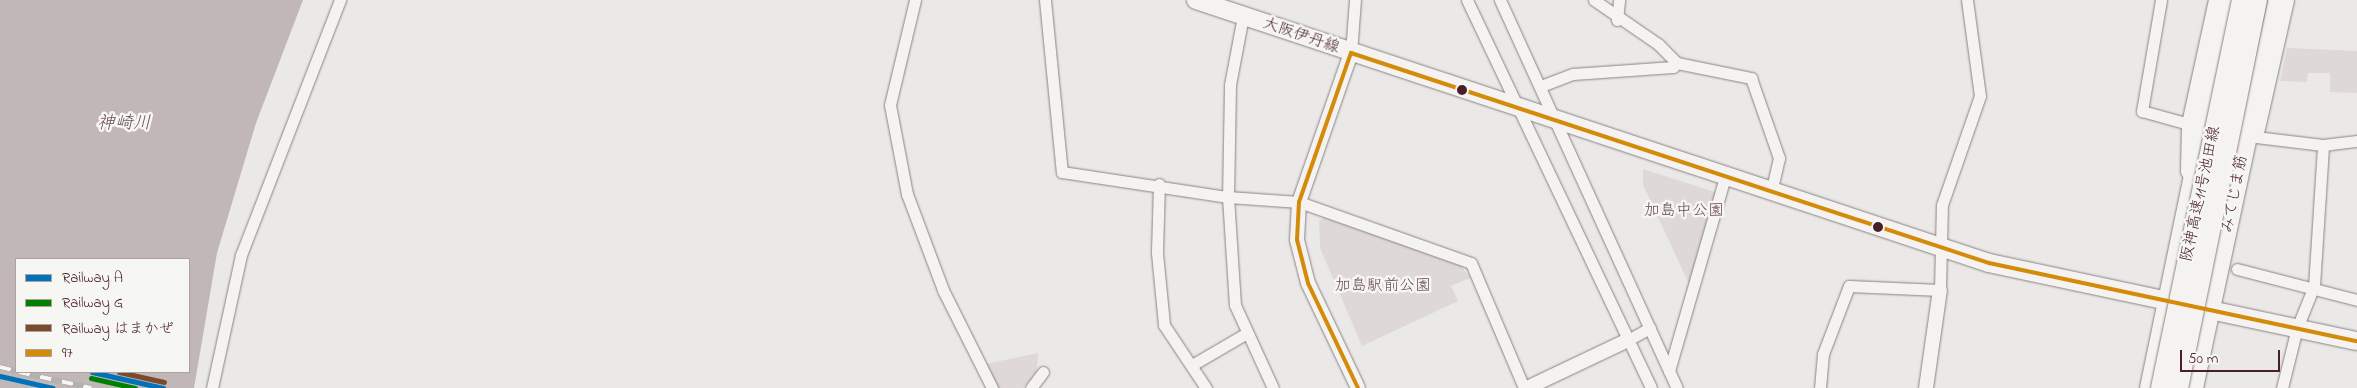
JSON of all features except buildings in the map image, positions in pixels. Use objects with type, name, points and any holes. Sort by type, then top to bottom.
[{"type":"highway","name":"阪神高速11号池田線","points":[[2161,388],[2242,0]]},
{"type":"highway","name":"阪神高速11号池田線","points":[[2178,388],[2257,0]]},
{"type":"main road","name":"大阪伊丹線","points":[[1196,0],[1943,249],[2165,301],[2357,341]]},
{"type":"main road","points":[[2148,388],[2229,0]]},
{"type":"main road","name":"みてじま筋","points":[[2194,388],[2277,0]]},
{"type":"street","points":[[212,388],[241,255],[340,0]]},
{"type":"street","points":[[914,0],[890,104],[905,184],[942,290],[992,388]]},
{"type":"street","points":[[1045,0],[1062,172],[1159,184],[1228,197],[1299,202],[1471,263],[1525,388],[1650,328]]},
{"type":"street","points":[[1355,0],[1351,53],[1299,202],[1297,240],[1308,283],[1358,388]]},
{"type":"street","points":[[1468,0],[1651,388]]},
{"type":"street","points":[[1500,0],[1557,120],[1677,388]]},
{"type":"street","points":[[1594,0],[1617,20],[1658,44],[1677,63],[1751,78],[1779,158],[1771,192]]},
{"type":"street","points":[[1617,20],[1619,0]]},
{"type":"street","points":[[1926,388],[1940,290],[1943,249],[1942,205],[1980,96],[1967,0]]},
{"type":"street","points":[[2161,0],[2142,111],[2188,124]]},
{"type":"street","points":[[2188,190],[2188,124],[2216,0]]},
{"type":"street","points":[[2234,198],[2256,137],[2287,0]]},
{"type":"street","points":[[1243,16],[1230,85],[1228,197],[1235,305],[1245,334],[1273,388]]},
{"type":"street","points":[[1540,86],[1573,74],[1673,67],[1677,63]]},
{"type":"street","points":[[2256,137],[2323,144],[2357,141]]},
{"type":"street","points":[[2282,388],[2297,328],[2314,286],[2323,144]]},
{"type":"street","points":[[1669,371],[1725,177]]},
{"type":"street","points":[[1159,184],[1157,254],[1164,325],[1206,388]]},
{"type":"street","points":[[2236,269],[2282,284],[2314,286],[2357,300]]},
{"type":"street","points":[[1820,388],[1823,354],[1849,286],[1940,290]]},
{"type":"street","points":[[1192,365],[1245,334]]},
{"type":"street","points":[[1030,388],[1042,372]]},
{"type":"green space","points":[[2287,48],[2357,51],[2357,93],[2330,92],[2330,73],[2308,73],[2307,82],[2280,81]]},
{"type":"green space","name":"加島中公園","points":[[1643,169],[1718,193],[1690,286],[1643,185]]},
{"type":"green space","name":"加島駅前公園","points":[[1325,217],[1460,264],[1470,278],[1451,286],[1458,301],[1362,346],[1320,248],[1319,221]]},
{"type":"green space","points":[[1038,353],[1037,371],[1023,388],[997,388],[985,364]]},
{"type":"water","name":"神崎川","points":[[0,0],[303,0],[256,123],[217,253],[194,388],[0,388]]},
{"type":"railway","points":[[0,367],[15,371]]},
{"type":"railway","points":[[24,373],[91,388]]},
{"type":"rail line","name":"A","points":[[96,373],[163,388]]},
{"type":"rail line","name":"はまかぜ","points":[[124,373],[164,382]]},
{"type":"rail line","name":"A","points":[[0,376],[53,388]]},
{"type":"rail line","name":"G","points":[[91,378],[135,388]]},
{"type":"transit line","name":"97","points":[[1358,388],[1308,283],[1297,240],[1299,202],[1351,53],[1989,263],[2357,341]]}]
